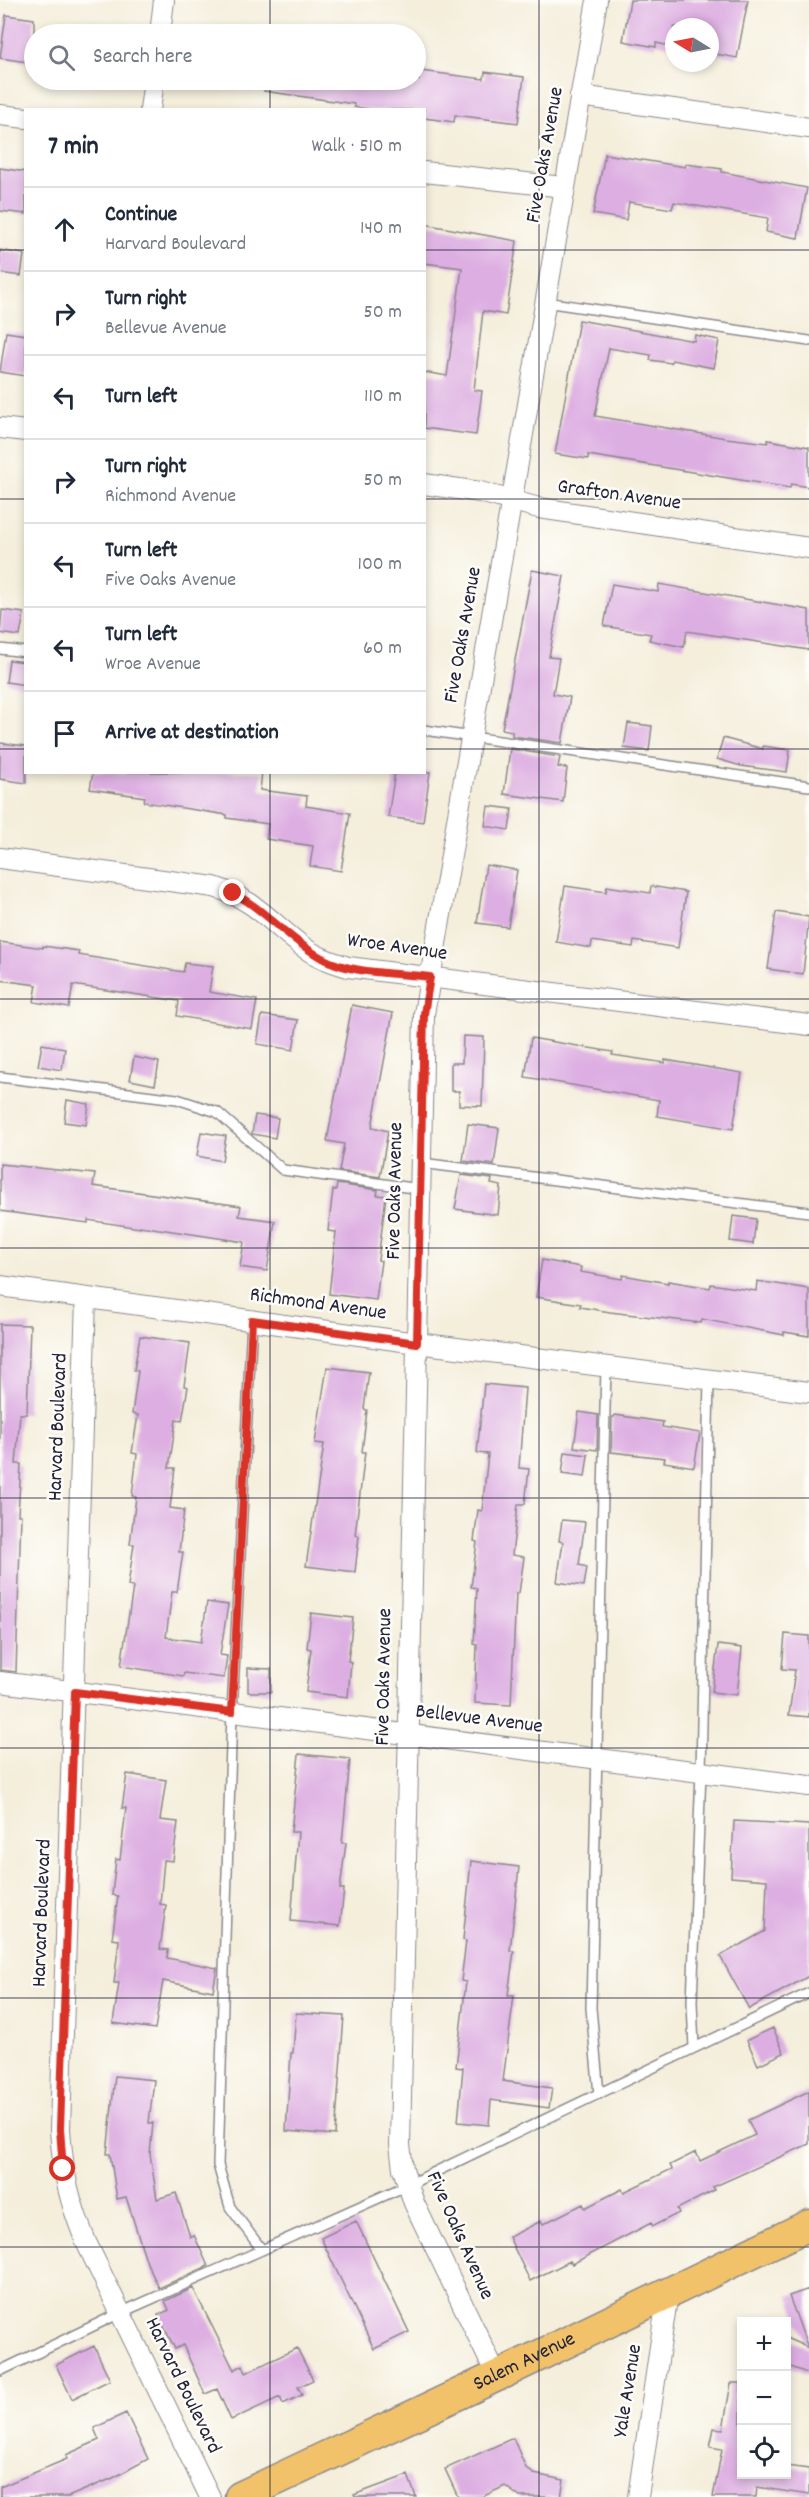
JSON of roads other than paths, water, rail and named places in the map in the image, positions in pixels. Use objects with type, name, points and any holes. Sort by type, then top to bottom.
[{"type":"main road","name":"Salem Avenue","points":[[240,2497],[809,2225]]},
{"type":"street","points":[[161,24],[164,0]]},
{"type":"street","name":"Five Oaks Avenue","points":[[497,2376],[414,2203],[400,2145],[424,1014],[597,0]]},
{"type":"street","points":[[150,108],[153,90]]},
{"type":"street","points":[[580,96],[809,128]]},
{"type":"street","points":[[0,115],[24,118]]},
{"type":"street","points":[[426,172],[564,187]]},
{"type":"street","points":[[0,428],[24,431]]},
{"type":"street","name":"Grafton Avenue","points":[[426,484],[480,492],[539,508],[809,548]]},
{"type":"street","name":"Wroe Avenue","points":[[0,858],[214,887],[233,893],[251,902],[303,946],[324,960],[348,968],[809,1025]]},
{"type":"street","name":"Richmond Avenue","points":[[0,1286],[417,1343],[809,1392]]},
{"type":"street","name":"Harvard Boulevard","points":[[86,1298],[60,2129],[62,2159],[70,2201],[86,2242],[210,2497]]},
{"type":"street","name":"Bellevue Avenue","points":[[0,1682],[809,1786]]},
{"type":"street","name":"Yale Avenue","points":[[638,2497],[668,2292]]},
{"type":"lane","points":[[545,302],[809,341]]},
{"type":"lane","points":[[0,649],[24,652]]},
{"type":"lane","points":[[426,730],[809,786]]},
{"type":"lane","points":[[0,1077],[177,1100],[217,1112],[284,1170],[420,1189]]},
{"type":"lane","points":[[421,1164],[809,1212]]},
{"type":"lane","points":[[252,1320],[232,1712],[218,2165],[230,2207],[261,2250]]},
{"type":"lane","points":[[599,2094],[591,2008],[606,1366]]},
{"type":"lane","points":[[694,2048],[692,2002],[701,1772],[709,1379]]},
{"type":"lane","points":[[0,2371],[120,2313],[408,2185],[809,1993]]}]
